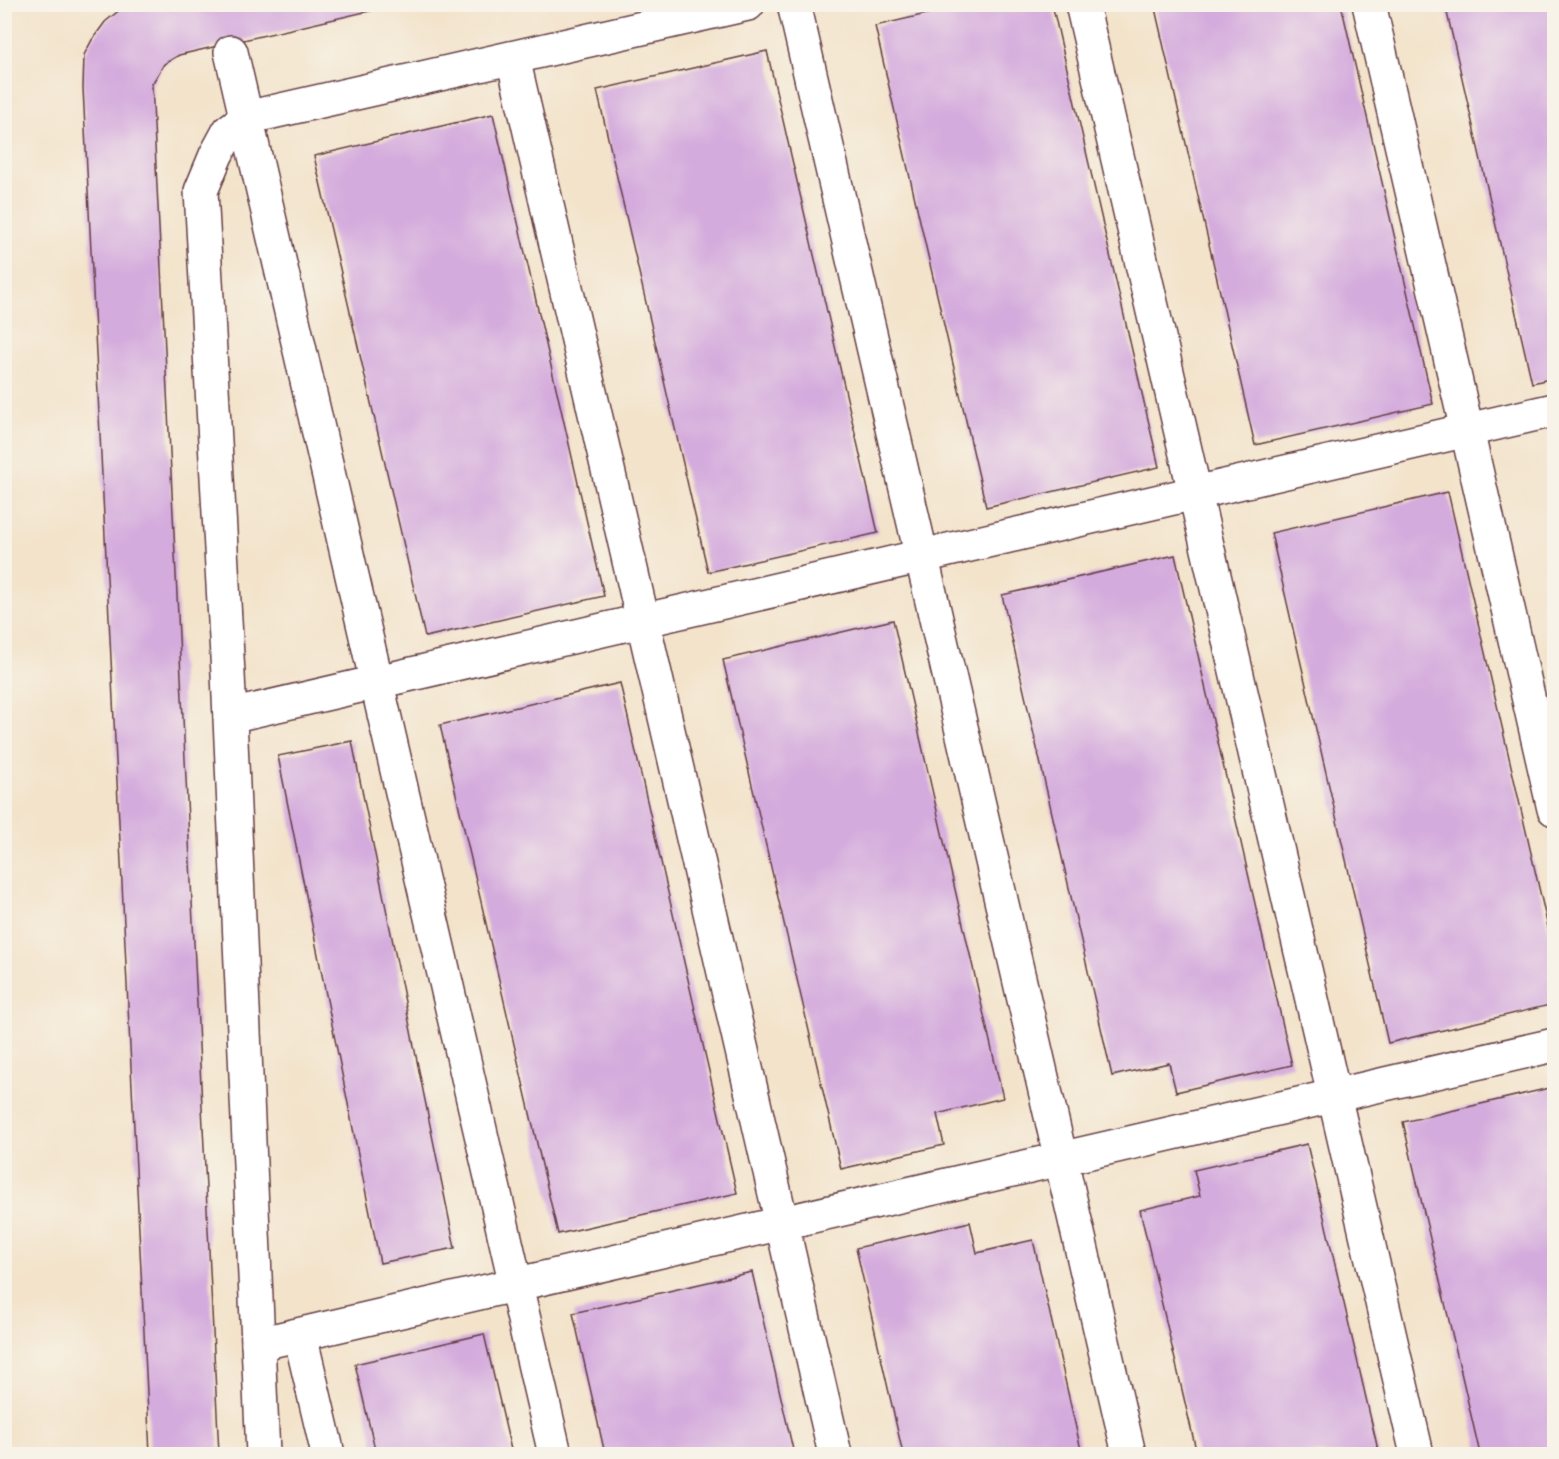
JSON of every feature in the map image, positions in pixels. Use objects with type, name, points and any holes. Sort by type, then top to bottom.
[{"type":"lane","points":[[263,1455],[230,716],[201,191],[229,130],[246,118],[748,4]]},
{"type":"lane","points":[[794,4],[1129,1455]]},
{"type":"lane","points":[[1082,4],[1417,1455]]},
{"type":"lane","points":[[1369,4],[1554,809]]},
{"type":"lane","points":[[231,52],[555,1455]]},
{"type":"lane","points":[[513,58],[835,1455]]},
{"type":"lane","points":[[230,716],[1554,411]]},
{"type":"lane","points":[[258,1344],[1554,1045]]},
{"type":"lane","points":[[300,1335],[328,1455]]},
{"type":"building","points":[[127,4],[395,5],[179,55],[164,64],[152,84],[219,1454],[150,1454],[83,88],[84,55],[105,22]]},
{"type":"building","points":[[969,4],[1052,4],[1159,467],[986,507],[875,26]]},
{"type":"building","points":[[1154,4],[1341,4],[1433,404],[1255,445]]},
{"type":"building","points":[[1445,4],[1554,4],[1554,378],[1532,383]]},
{"type":"building","points":[[767,51],[878,533],[708,572],[597,90]]},
{"type":"building","points":[[493,114],[604,596],[425,637],[314,156]]},
{"type":"building","points":[[1448,492],[1554,953],[1554,1004],[1388,1043],[1271,533]]},
{"type":"building","points":[[1175,555],[1292,1065],[1176,1092],[1169,1063],[1112,1076],[1002,595]]},
{"type":"building","points":[[893,620],[1003,1098],[937,1114],[944,1145],[841,1169],[723,660]]},
{"type":"building","points":[[620,683],[737,1193],[558,1234],[440,725]]},
{"type":"building","points":[[352,741],[455,1248],[380,1263],[278,756]]},
{"type":"building","points":[[1554,1087],[1554,1454],[1480,1454],[1403,1122]]},
{"type":"building","points":[[1307,1144],[1379,1454],[1197,1454],[1140,1210],[1200,1196],[1194,1170]]},
{"type":"building","points":[[970,1222],[977,1253],[1033,1240],[1082,1454],[903,1454],[856,1248]]},
{"type":"building","points":[[752,1272],[794,1454],[605,1454],[573,1313]]},
{"type":"building","points":[[484,1334],[512,1454],[376,1454],[355,1364]]}]
